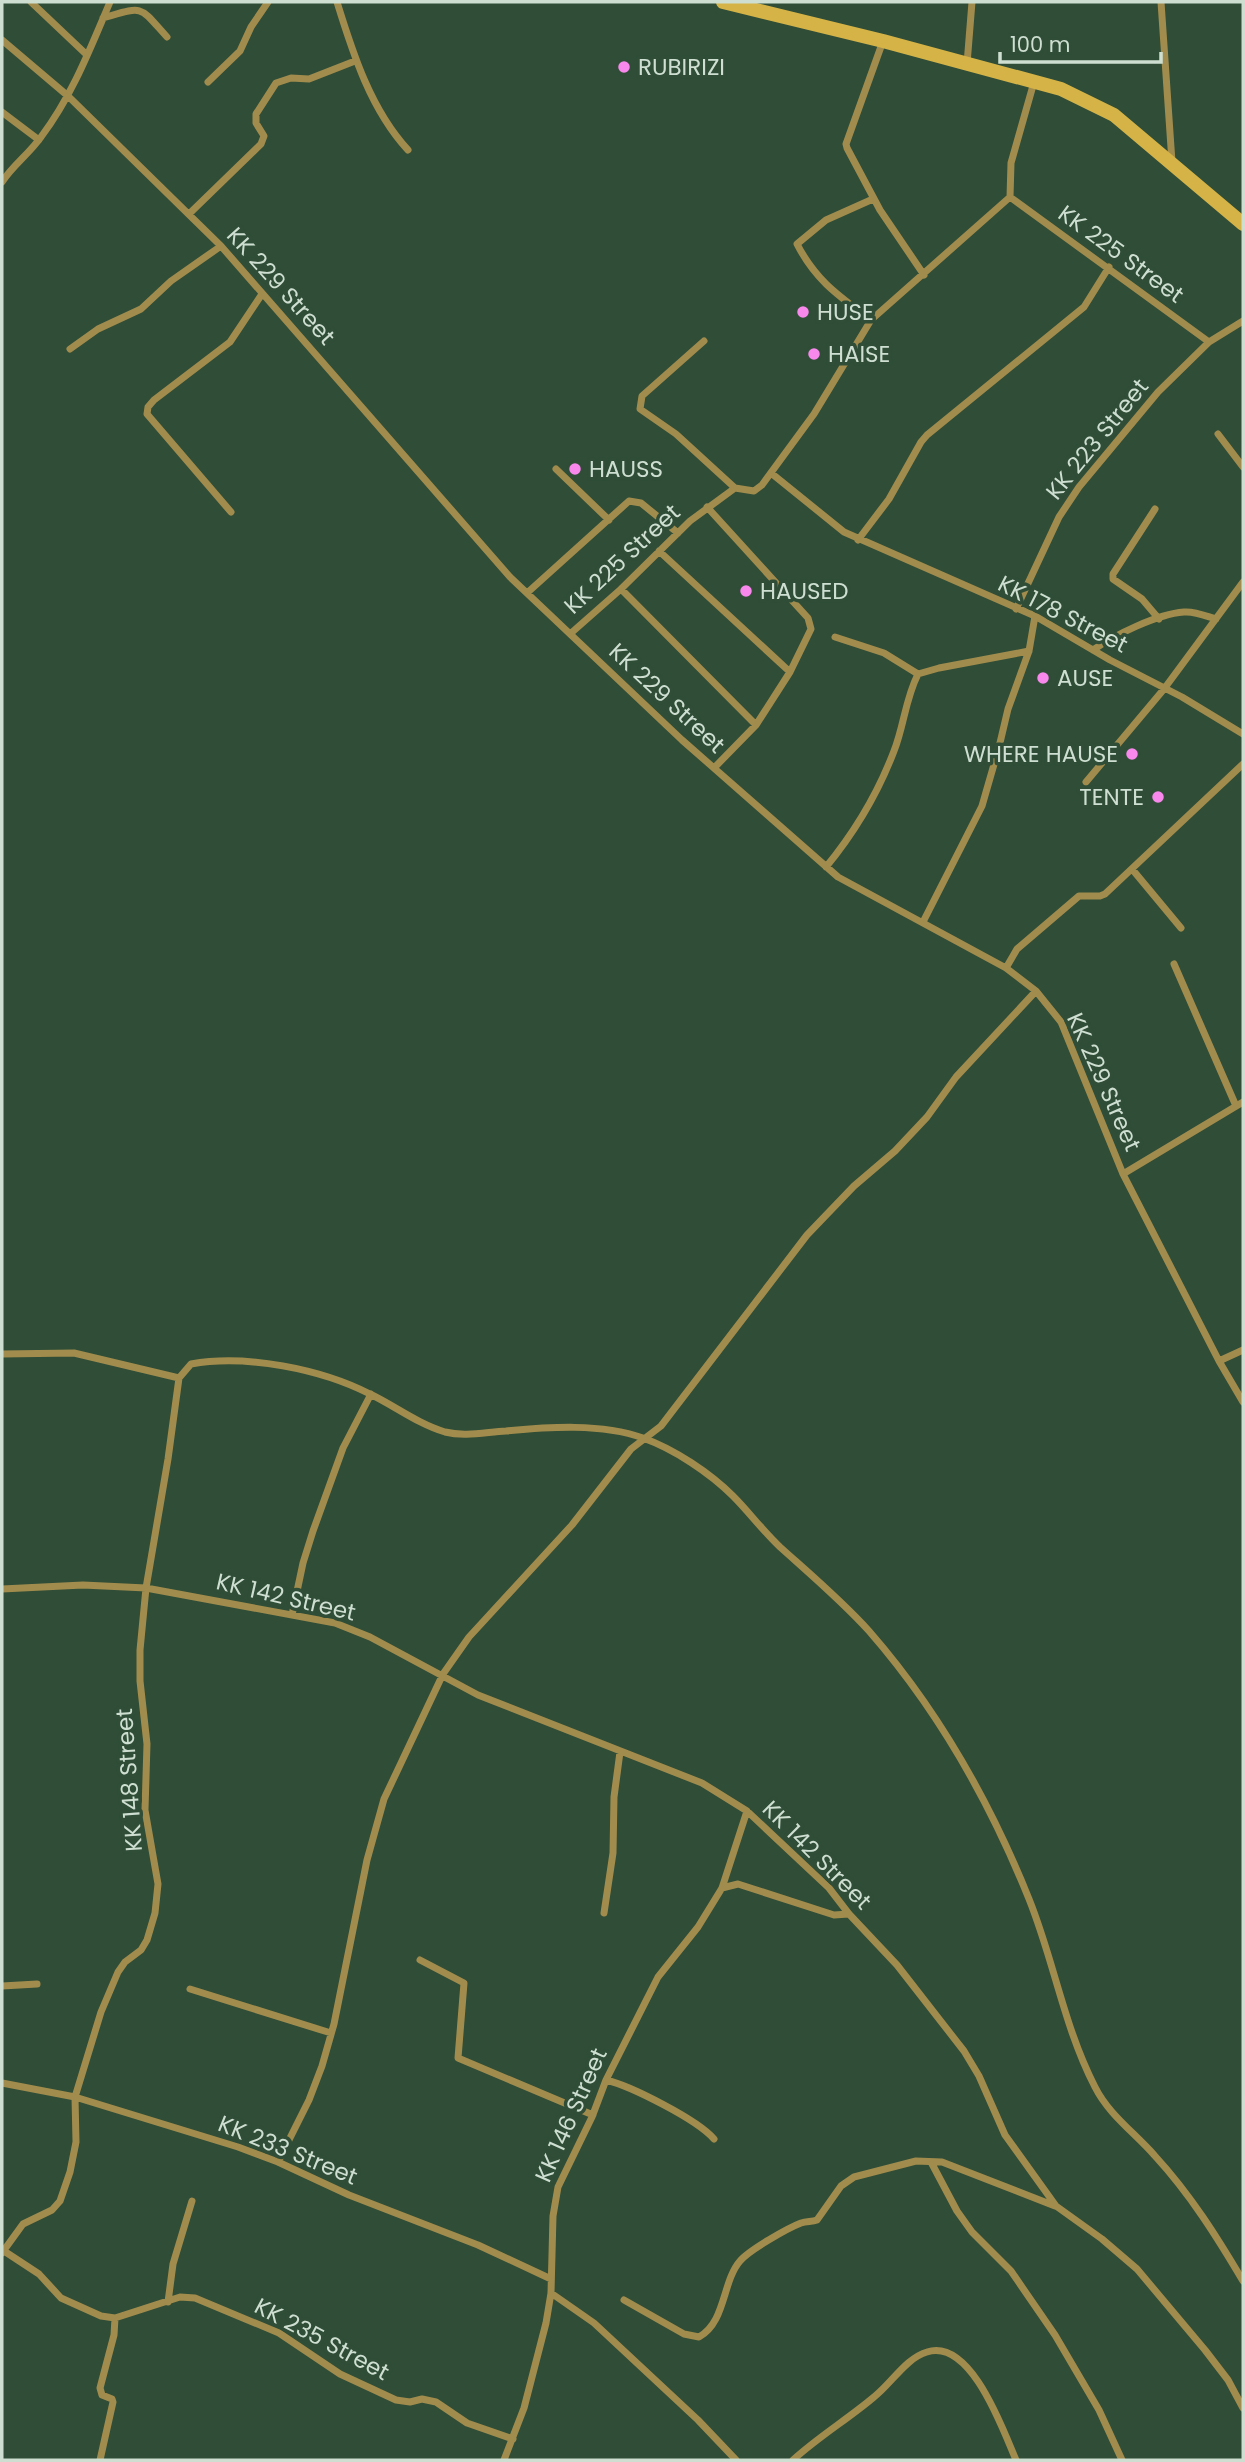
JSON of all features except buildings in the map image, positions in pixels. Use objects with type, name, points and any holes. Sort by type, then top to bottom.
[{"type":"main road","points":[[723,2],[883,41],[1060,89],[1114,115],[1243,224]]},
{"type":"street","points":[[31,2],[87,55]]},
{"type":"street","points":[[2,182],[12,167],[40,140],[68,96],[110,2]]},
{"type":"street","points":[[208,82],[240,51],[251,27],[268,2]]},
{"type":"street","points":[[337,2],[355,61],[390,129],[408,150]]},
{"type":"street","points":[[967,64],[972,2]]},
{"type":"street","points":[[1161,2],[1172,163]]},
{"type":"street","points":[[103,18],[137,9],[143,11],[167,37]]},
{"type":"street","name":"KK 229 Street","points":[[2,40],[68,96],[221,246],[510,577],[714,768],[838,877],[1006,968],[1036,991],[1060,1022],[1123,1174],[1219,1361],[1243,1402]]},
{"type":"street","points":[[883,41],[846,144],[873,199],[924,275]]},
{"type":"street","points":[[189,214],[261,144],[264,136],[256,122],[256,114],[276,83],[291,78],[309,79],[355,61]]},
{"type":"street","points":[[1010,197],[1011,163],[1034,82]]},
{"type":"street","points":[[2,112],[40,140]]},
{"type":"street","name":"KK 225 Street","points":[[570,634],[707,507],[735,488],[754,491],[762,485],[814,414],[871,320],[1010,197],[1209,342]]},
{"type":"street","points":[[871,320],[830,290],[813,270],[797,244],[826,220],[873,199]]},
{"type":"street","points":[[70,349],[98,329],[141,309],[170,281],[221,246]]},
{"type":"street","points":[[858,540],[889,499],[920,442],[1084,307],[1108,267]]},
{"type":"street","points":[[231,512],[147,414],[148,407],[154,400],[230,342],[262,294]]},
{"type":"street","name":"KK 223 Street","points":[[1016,609],[1059,517],[1079,487],[1158,392],[1209,342],[1243,321]]},
{"type":"street","points":[[704,341],[642,396],[640,409],[676,434],[735,488]]},
{"type":"street","points":[[1218,434],[1243,467]]},
{"type":"street","points":[[556,469],[609,520]]},
{"type":"street","name":"KK 178 Street","points":[[771,473],[844,533],[1035,616],[1242,732]]},
{"type":"street","points":[[527,593],[629,501],[635,501],[678,533]]},
{"type":"street","points":[[707,507],[808,618],[811,629],[790,671],[756,725],[714,768]]},
{"type":"street","points":[[1155,509],[1113,574],[1113,579],[1142,599],[1158,619]]},
{"type":"street","points":[[659,551],[790,671]]},
{"type":"street","points":[[1087,782],[1164,689],[1243,582]]},
{"type":"street","points":[[621,589],[756,725]]},
{"type":"street","points":[[1093,650],[1112,637],[1183,612],[1216,619]]},
{"type":"street","points":[[923,922],[982,806],[1008,709],[1028,651],[1035,616]]},
{"type":"street","points":[[835,637],[884,653],[918,674],[1028,651]]},
{"type":"street","points":[[826,867],[858,823],[887,768],[918,674]]},
{"type":"street","points":[[1006,968],[1017,949],[1079,897],[1105,894],[1243,764]]},
{"type":"street","points":[[1132,869],[1181,928]]},
{"type":"street","points":[[1123,1174],[1240,1104],[1174,964]]},
{"type":"street","points":[[278,2162],[309,2100],[322,2066],[367,1860],[384,1799],[443,1674],[469,1637],[572,1525],[615,1467],[643,1438],[661,1426],[807,1235],[927,1117],[956,1077],[1036,991]]},
{"type":"street","points":[[1219,1361],[1243,1350]]},
{"type":"street","points":[[2,1354],[74,1353],[179,1378],[191,1364],[237,1361],[299,1369],[350,1384],[426,1425],[448,1433],[600,1429],[643,1438],[687,1462],[730,1493],[776,1544],[867,1629],[910,1682],[947,1737],[989,1808],[1032,1906],[1061,2004],[1095,2087],[1111,2111],[1153,2153],[1192,2200],[1243,2281]]},
{"type":"street","name":"KK 148 Street","points":[[3,2252],[23,2224],[52,2210],[60,2201],[76,2142],[75,2097],[110,1989],[125,1962],[141,1950],[152,1928],[158,1884],[145,1810],[146,1744],[140,1650],[146,1588],[169,1459],[179,1378]]},
{"type":"street","points":[[292,1615],[313,1531],[343,1448],[371,1394]]},
{"type":"street","name":"KK 142 Street","points":[[2,1589],[83,1586],[146,1588],[335,1623],[443,1674],[478,1695],[702,1783],[747,1811],[829,1888],[849,1914],[897,1965],[964,2051],[979,2076],[1005,2135],[1055,2206],[1102,2239],[1137,2270],[1205,2350],[1243,2408]]},
{"type":"street","points":[[604,1913],[612,1853],[614,1797],[621,1752]]},
{"type":"street","name":"KK 146 Street","points":[[504,2460],[540,2352],[551,2293],[558,2187],[593,2115],[606,2080],[658,1978],[698,1927],[722,1888],[747,1811]]},
{"type":"street","points":[[722,1888],[738,1884],[834,1915],[849,1914]]},
{"type":"street","points":[[419,1960],[464,1983],[458,2058],[593,2115]]},
{"type":"street","points":[[2,1986],[37,1984]]},
{"type":"street","points":[[190,1989],[331,2034]]},
{"type":"street","points":[[606,2080],[621,2083],[676,2111],[714,2139]]},
{"type":"street","name":"KK 233 Street","points":[[2,2084],[75,2097],[225,2143],[278,2162],[349,2195],[478,2245],[551,2279]]},
{"type":"street","points":[[624,2300],[684,2334],[699,2337],[713,2324],[737,2264],[745,2256],[800,2223],[817,2220],[841,2186],[854,2177],[916,2161],[942,2162],[1055,2206]]},
{"type":"street","points":[[931,2162],[957,2211],[972,2232],[1011,2272],[1055,2335],[1099,2410],[1122,2460]]},
{"type":"street","points":[[168,2302],[173,2263],[192,2201]]},
{"type":"street","points":[[3,2252],[39,2274],[61,2298],[101,2316],[115,2318],[114,2335],[100,2388],[102,2395],[113,2402],[100,2460]]},
{"type":"street","points":[[551,2293],[594,2323],[698,2420],[736,2460]]},
{"type":"street","name":"KK 235 Street","points":[[115,2318],[180,2297],[212,2304],[279,2333],[340,2374],[396,2400],[410,2402],[422,2399],[436,2402],[467,2423],[513,2439]]},
{"type":"street","points":[[793,2460],[877,2395],[921,2354],[930,2350],[960,2358],[972,2371],[1016,2460]]},
{"type":"place","name":"RUBIRIZI","points":[[624,67]]},
{"type":"place","name":"HUSE","points":[[803,312]]},
{"type":"place","name":"HAISE","points":[[814,354]]},
{"type":"place","name":"HAUSS","points":[[575,469]]},
{"type":"place","name":"HAUSED","points":[[746,591]]},
{"type":"place","name":"AUSE","points":[[1043,678]]},
{"type":"place","name":"WHERE HAUSE","points":[[1132,754]]},
{"type":"place","name":"TENTE","points":[[1158,797]]}]
